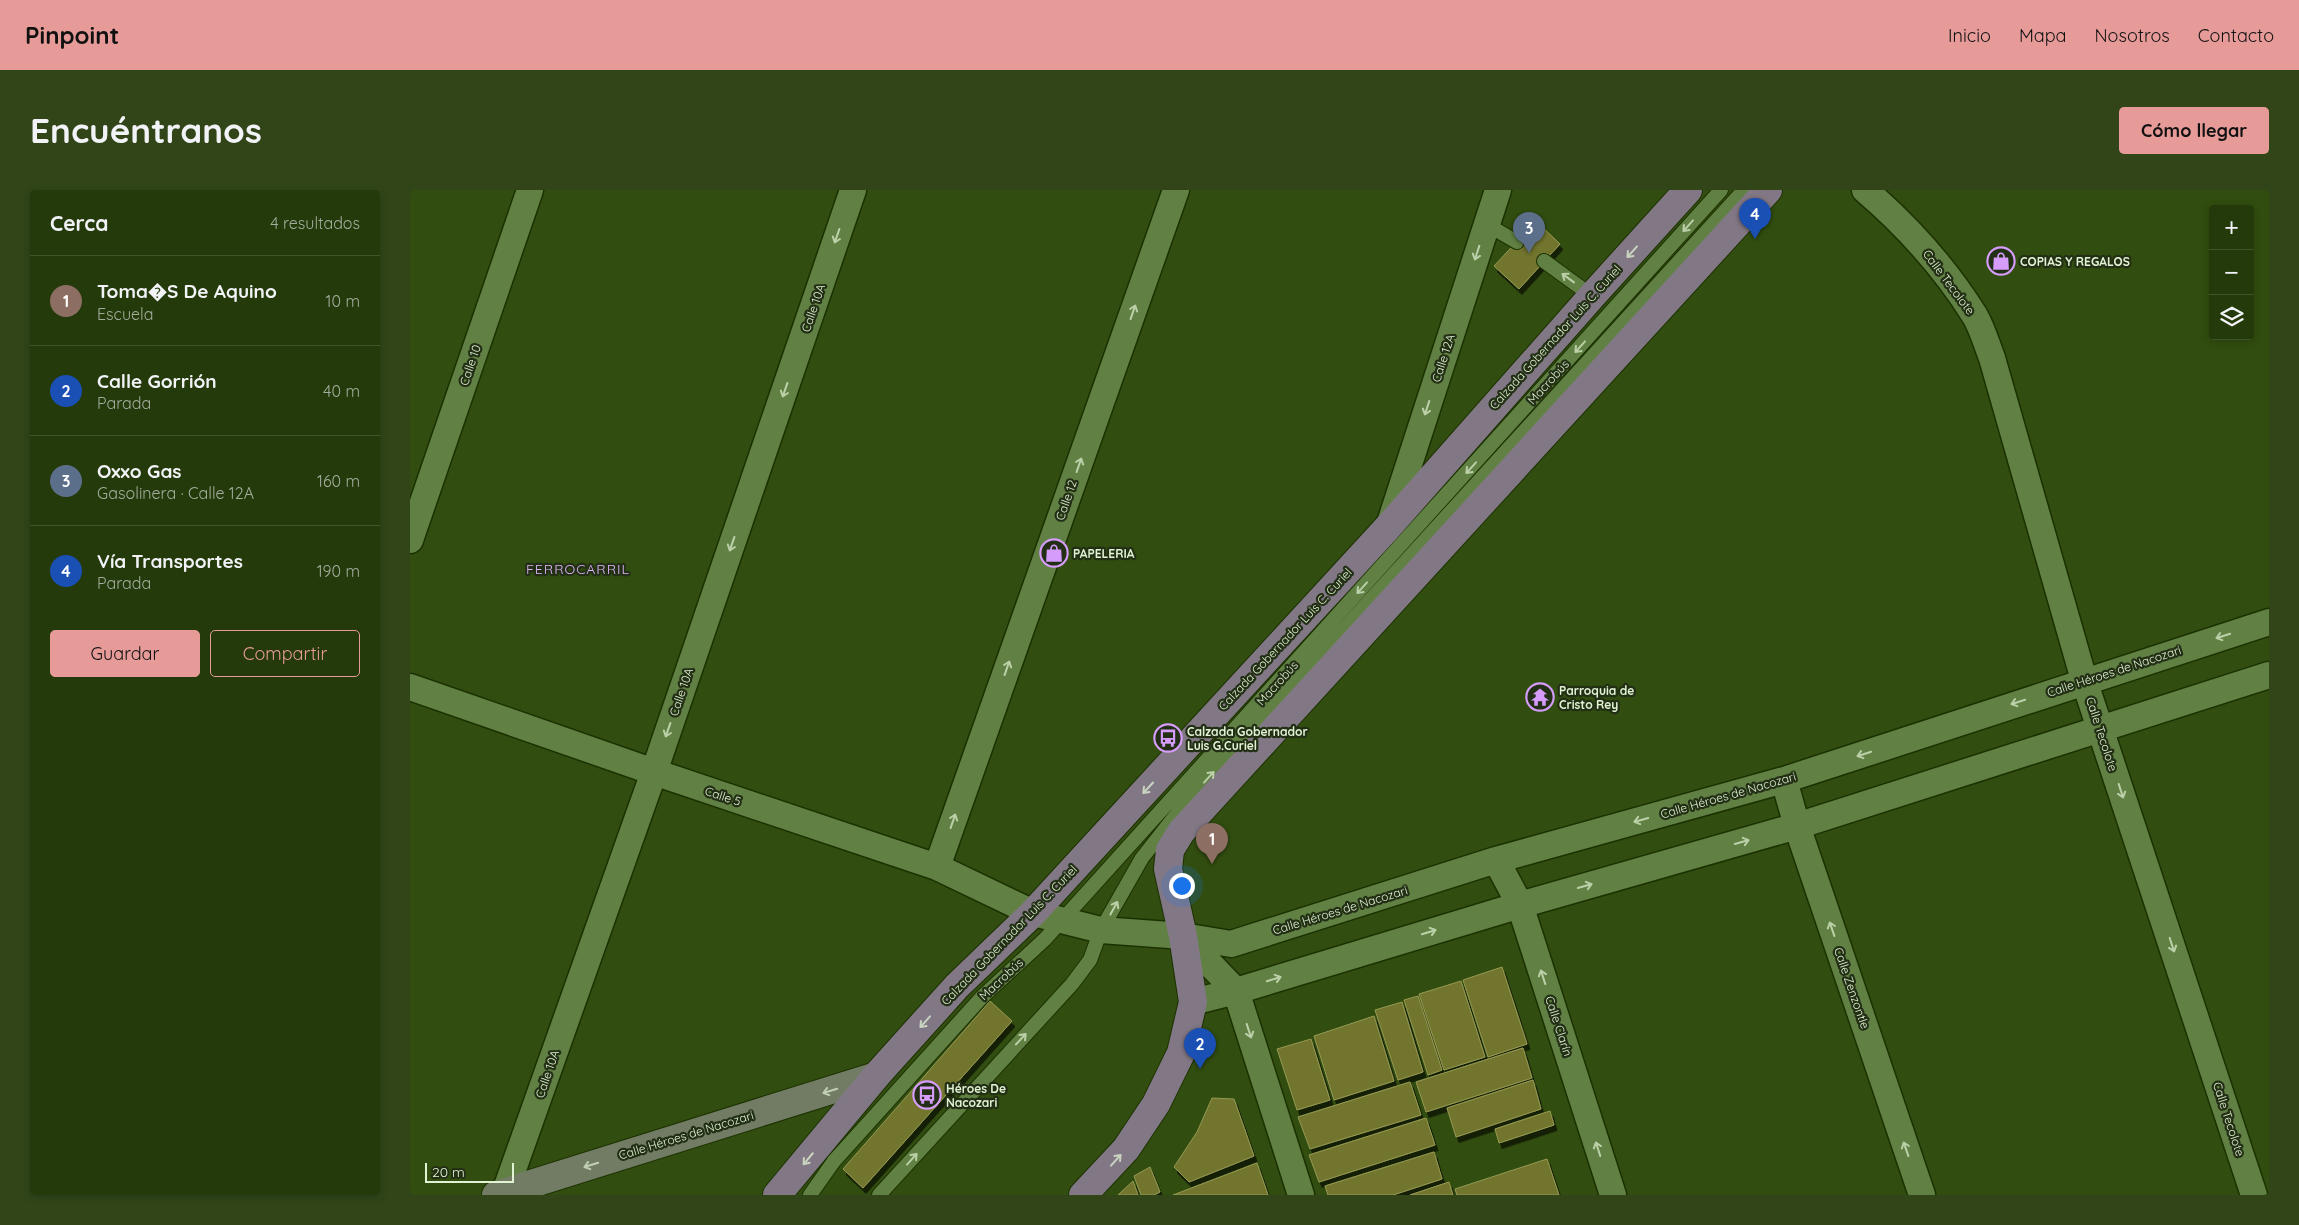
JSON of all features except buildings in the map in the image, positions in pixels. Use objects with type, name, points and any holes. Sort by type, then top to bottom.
[{"type":"main road","name":"Calzada Gobernador Luis C. Curiel","points":[[777,1195],[876,1076],[957,986],[1033,913],[1389,526],[1688,190]]},
{"type":"main road","points":[[1082,1195],[1126,1149],[1156,1104],[1181,1053],[1193,1002],[1183,936],[1168,868],[1170,850],[1181,832],[1768,190]]},
{"type":"main road","name":"Calle Héroes de Nacozari","points":[[501,1193],[876,1076]]},
{"type":"street","name":"Calle 10","points":[[410,540],[530,190]]},
{"type":"street","name":"Calle 10A","points":[[501,1193],[654,772],[853,190]]},
{"type":"street","name":"Calle 12","points":[[937,867],[1176,190]]},
{"type":"street","name":"Calle 12A","points":[[1389,526],[1498,190]]},
{"type":"street","name":"Calle Tecolote","points":[[1865,190],[1896,216],[1927,253],[1976,318],[1992,358],[2084,680],[2254,1195]]},
{"type":"street","name":"Calle Héroes de Nacozari","points":[[1101,930],[1183,936],[1231,944],[1496,860],[1784,780],[2084,680],[2269,622]]},
{"type":"street","points":[[1193,1002],[1236,991],[1520,905],[1797,826],[2269,675]]},
{"type":"street","name":"Calle 5","points":[[410,687],[654,772],[937,867],[1033,913],[1101,930]]},
{"type":"street","name":"Calle Zenzontle","points":[[1784,780],[1797,826],[1922,1195]]},
{"type":"street","name":"Calle Clarín","points":[[1496,860],[1520,905],[1613,1195]]},
{"type":"street","points":[[1183,936],[1236,991],[1301,1195]]},
{"type":"lane","name":"Macrobús","points":[[810,1195],[834,1161],[982,997],[1045,939],[1721,190]]},
{"type":"lane","name":"Macrobús","points":[[879,1195],[1072,984],[1090,960],[1101,930],[1142,858],[1187,801],[1744,190]]},
{"type":"lane","points":[[1486,224],[1517,242]]},
{"type":"lane","points":[[1544,261],[1592,296]]},
{"type":"place","name":"Vía Transportes","points":[[1755,239]]},
{"type":"place","name":"Oxxo Gas","points":[[1529,253]]},
{"type":"place","name":"COPIAS Y REGALOS","points":[[2001,261]]},
{"type":"place","name":"PAPELERIA","points":[[1054,553]]},
{"type":"place","name":"Parroquia de Cristo Rey","points":[[1540,697]]},
{"type":"place","name":"Calzada Gobernador Luis G.Curiel","points":[[1168,738]]},
{"type":"place","name":"Toma�S De Aquino","points":[[1212,864]]},
{"type":"place","name":"Calle Gorrión","points":[[1200,1069]]},
{"type":"place","name":"Héroes De Nacozari","points":[[927,1095]]},
{"type":"district","name":"FERROCARRIL","points":[[578,569]]}]
